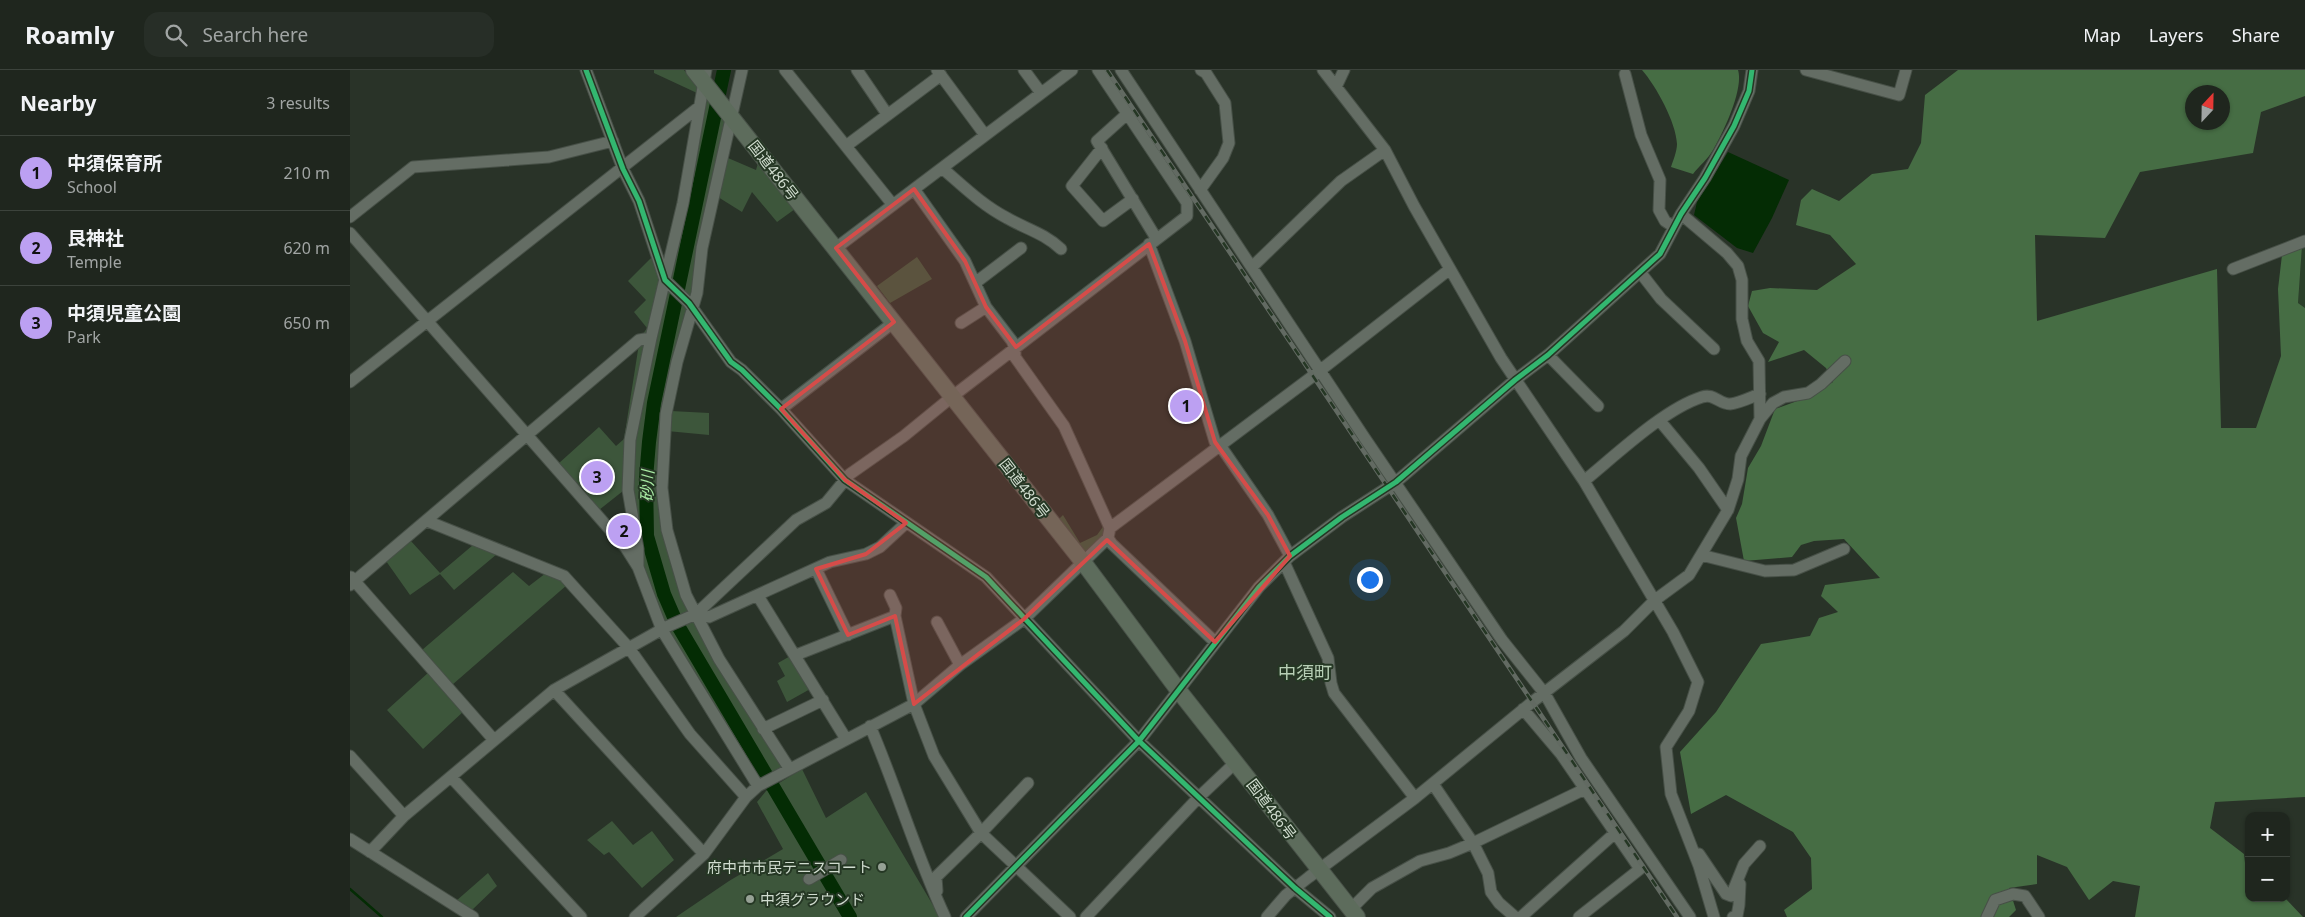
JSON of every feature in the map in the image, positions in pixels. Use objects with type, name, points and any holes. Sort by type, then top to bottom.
[{"type":"highway","name":"国道486号","points":[[701,74],[730,115],[1083,562],[1179,691],[1355,915]]},
{"type":"street","points":[[586,70],[623,169],[639,202],[666,280],[691,306],[731,362],[742,370],[781,409],[844,480],[986,578],[1139,741],[1295,888],[1330,917]]},
{"type":"street","points":[[742,70],[730,115],[702,248],[697,293],[691,306],[666,414],[662,488],[667,530],[676,566],[696,614],[719,659],[789,768]]},
{"type":"street","points":[[785,70],[893,205]]},
{"type":"street","points":[[856,70],[887,114]]},
{"type":"street","points":[[1024,70],[1041,93]]},
{"type":"street","points":[[836,248],[1072,70]]},
{"type":"street","points":[[370,852],[404,816],[554,690],[664,629],[696,614],[796,520],[826,503],[850,474],[904,436],[1152,241],[1187,216],[1187,203],[1098,70]]},
{"type":"street","points":[[1121,70],[1502,640],[1545,694],[1581,758],[1688,917]]},
{"type":"street","points":[[1200,190],[1222,158],[1229,143],[1225,103],[1206,73],[1201,70]]},
{"type":"street","points":[[1323,70],[1385,150],[1450,269],[1515,380],[1584,481],[1655,600],[1698,682],[1689,711],[1666,747],[1671,794],[1714,917]]},
{"type":"street","points":[[1336,87],[1344,70]]},
{"type":"street","points":[[966,917],[1139,741],[1259,587],[1287,559],[1342,517],[1396,482],[1515,380],[1548,355],[1660,254],[1681,214],[1706,178],[1734,126],[1749,91],[1752,70]]},
{"type":"street","points":[[1811,71],[1899,95],[1906,70]]},
{"type":"street","points":[[846,146],[939,72],[985,135]]},
{"type":"street","points":[[638,567],[638,549],[628,490],[630,440],[650,338],[666,280],[683,203],[699,107],[701,74]]},
{"type":"street","points":[[1625,74],[1641,135],[1660,180],[1660,210],[1665,221],[1674,227]]},
{"type":"street","points":[[350,382],[623,169],[699,107]]},
{"type":"street","points":[[1127,114],[1098,141],[1133,199],[1152,241],[1185,341],[1214,442],[1224,451],[1268,515],[1328,658],[1334,693],[1415,798]]},
{"type":"street","points":[[350,217],[413,167],[549,158],[613,141]]},
{"type":"street","points":[[1102,148],[1072,186],[1103,221],[1133,199]]},
{"type":"street","points":[[1252,267],[1340,181],[1385,150]]},
{"type":"street","points":[[942,168],[981,202],[1008,219],[1050,238],[1061,249]]},
{"type":"street","points":[[914,189],[965,261],[986,307],[1015,348],[1015,357],[1064,426],[1112,544],[1215,642]]},
{"type":"street","points":[[1681,214],[1727,253],[1738,266],[1742,280],[1742,319],[1747,341],[1759,361],[1760,419]]},
{"type":"street","points":[[350,232],[626,548],[638,567],[664,629],[758,786]]},
{"type":"street","points":[[2233,269],[2305,241]]},
{"type":"street","points":[[975,283],[1021,248]]},
{"type":"street","points":[[635,917],[704,854],[746,798],[758,786],[846,738],[914,704],[960,665],[1024,619],[1083,562],[1109,533],[1218,446],[1450,269]]},
{"type":"street","points":[[1640,272],[1660,299],[1714,349]]},
{"type":"street","points":[[961,323],[986,307]]},
{"type":"street","points":[[781,409],[894,322]]},
{"type":"street","points":[[494,740],[352,581],[427,521],[639,340],[650,338]]},
{"type":"street","points":[[1548,355],[1598,406]]},
{"type":"street","points":[[1267,917],[1295,888],[1415,798],[1523,709],[1545,694],[1624,631],[1655,600],[1689,575],[1728,510],[1738,479],[1741,456],[1760,419],[1773,403],[1808,392],[1821,384],[1845,361]]},
{"type":"street","points":[[1584,481],[1680,406],[1704,396],[1714,396],[1721,402],[1731,404],[1760,394]]},
{"type":"street","points":[[1660,421],[1699,468],[1728,510]]},
{"type":"street","points":[[427,521],[564,576],[629,648],[690,734],[746,798]]},
{"type":"street","points":[[696,614],[708,617],[830,562],[866,554],[880,548],[906,523]]},
{"type":"street","points":[[1701,554],[1765,571],[1794,570],[1844,549]]},
{"type":"street","points":[[816,568],[848,635]]},
{"type":"street","points":[[890,595],[896,608],[895,616],[914,704],[934,756],[981,833],[1070,917]]},
{"type":"street","points":[[758,596],[846,738]]},
{"type":"street","points":[[796,655],[895,616]]},
{"type":"street","points":[[937,622],[960,665]]},
{"type":"street","points":[[554,690],[704,854]]},
{"type":"street","points":[[763,729],[823,700]]},
{"type":"street","points":[[1523,709],[1561,754],[1640,869],[1579,917]]},
{"type":"street","points":[[870,726],[891,774],[934,894],[945,917]]},
{"type":"street","points":[[350,756],[404,816]]},
{"type":"street","points":[[1086,917],[1199,797],[1236,762]]},
{"type":"street","points":[[451,777],[581,917]]},
{"type":"street","points":[[934,894],[937,892],[936,877],[1028,783]]},
{"type":"street","points":[[1432,784],[1473,843],[1488,873],[1491,892],[1499,903],[1515,917]]},
{"type":"street","points":[[1355,915],[1372,888],[1420,861],[1473,843],[1585,789]]},
{"type":"street","points":[[1521,917],[1615,833]]},
{"type":"street","points":[[350,839],[473,917]]},
{"type":"street","points":[[1690,844],[1694,846],[1726,894],[1731,896],[1744,864],[1760,846]]},
{"type":"street","points":[[809,879],[841,860]]},
{"type":"street","points":[[1733,917],[1737,916],[1739,906],[1741,886],[1738,882]]},
{"type":"street","points":[[1987,917],[1995,900],[2014,894],[2024,896],[2039,917]]},
{"type":"highlighted area","points":[[914,189],[965,261],[986,307],[1016,347],[1149,244],[1185,341],[1215,442],[1268,515],[1290,556],[1215,642],[1107,540],[1024,619],[914,704],[895,616],[848,635],[816,569],[866,554],[906,523],[845,480],[781,409],[894,322],[836,248]]},
{"type":"shaded area","points":[[654,70],[684,70],[697,86],[697,93],[654,73]]},
{"type":"shaded area","points":[[1642,70],[1738,70],[1738,88],[1727,122],[1711,153],[1693,174],[1671,167],[1676,153],[1676,135],[1659,95]]},
{"type":"shaded area","points":[[1958,70],[2305,70],[2305,96],[2261,112],[2253,153],[2140,172],[2105,238],[2035,235],[2037,321],[2217,269],[2221,428],[2256,428],[2281,356],[2278,289],[2282,255],[2302,246],[2298,303],[2305,308],[2305,797],[2215,802],[2210,828],[2244,854],[2245,902],[2289,902],[2303,917],[2135,917],[2140,886],[2113,881],[2089,900],[2067,867],[2037,855],[2037,884],[2009,888],[2016,910],[2009,917],[1787,917],[1784,910],[1812,889],[1811,858],[1793,832],[1726,795],[1691,814],[1680,752],[1716,712],[1761,644],[1810,636],[1819,618],[1838,612],[1821,596],[1825,585],[1880,578],[1844,539],[1814,541],[1801,545],[1792,557],[1744,561],[1736,518],[1742,504],[1748,468],[1761,446],[1775,409],[1811,396],[1833,382],[1826,368],[1804,350],[1768,362],[1779,342],[1763,333],[1748,306],[1752,291],[1770,288],[1817,290],[1856,264],[1830,235],[1796,225],[1801,200],[1812,189],[1839,201],[1872,174],[1908,169],[1921,143],[1925,95]]},
{"type":"shaded area","points":[[703,93],[727,124],[693,297],[688,297],[669,278]]},
{"type":"shaded area","points":[[1728,152],[1789,180],[1772,218],[1753,253],[1737,248],[1694,215],[1697,202]]},
{"type":"shaded area","points":[[728,158],[756,170],[758,163],[795,209],[777,222],[752,192],[742,212],[718,197]]},
{"type":"shaded area","points":[[2305,245],[2305,308],[2298,303],[2302,246]]},
{"type":"shaded area","points":[[654,255],[690,309],[663,413],[659,490],[692,611],[665,623],[634,552],[623,491],[599,510],[558,464],[599,427],[616,446],[624,439],[638,350],[641,337],[647,328],[634,312],[646,300],[628,281]]},
{"type":"shaded area","points":[[917,257],[932,279],[890,303],[877,286]]},
{"type":"shaded area","points":[[671,411],[709,413],[709,435],[667,431]]},
{"type":"shaded area","points":[[1063,515],[1080,543],[1097,535],[1105,524],[1107,527],[1100,541],[1086,553],[1059,519]]},
{"type":"shaded area","points":[[410,540],[440,573],[473,545],[497,554],[454,590],[440,574],[410,595],[386,561]]},
{"type":"shaded area","points":[[513,572],[529,586],[546,573],[561,578],[567,585],[452,685],[422,650]]},
{"type":"shaded area","points":[[696,619],[784,766],[759,781],[670,632]]},
{"type":"shaded area","points":[[792,655],[812,688],[787,702],[777,681],[785,676],[778,663]]},
{"type":"shaded area","points":[[429,672],[464,711],[423,749],[387,710]]},
{"type":"shaded area","points":[[802,769],[826,818],[866,792],[940,917],[676,917],[729,881],[783,849],[757,802],[766,791]]},
{"type":"shaded area","points":[[612,821],[633,845],[652,831],[674,860],[642,888],[609,852],[604,855],[587,840]]},
{"type":"shaded area","points":[[488,873],[497,886],[472,910],[456,901]]},
{"type":"waterway","name":"砂川","points":[[724,70],[654,403],[646,478],[647,536],[664,594],[677,624],[850,917]]},
{"type":"waterway","points":[[350,889],[382,917]]},
{"type":"railway","points":[[1107,70],[1677,917]]},
{"type":"cycle path","points":[[586,70],[623,169],[639,201],[665,280],[689,303],[731,362],[742,370],[781,409],[845,480],[986,577],[1139,741],[1295,888],[1330,917]]},
{"type":"cycle path","points":[[966,917],[1139,741],[1259,587],[1290,556],[1342,517],[1396,482],[1515,380],[1548,355],[1660,254],[1681,214],[1705,178],[1734,126],[1749,91],[1752,70]]},
{"type":"place","name":"中須保育所","points":[[1186,406]]},
{"type":"place","name":"中須児童公園","points":[[597,477]]},
{"type":"place","name":"艮神社","points":[[624,531]]},
{"type":"place","name":"府中市市民テニスコート","points":[[882,867]]},
{"type":"place","name":"中須グラウンド","points":[[750,899]]},
{"type":"district","name":"中須町","points":[[1305,672]]}]
